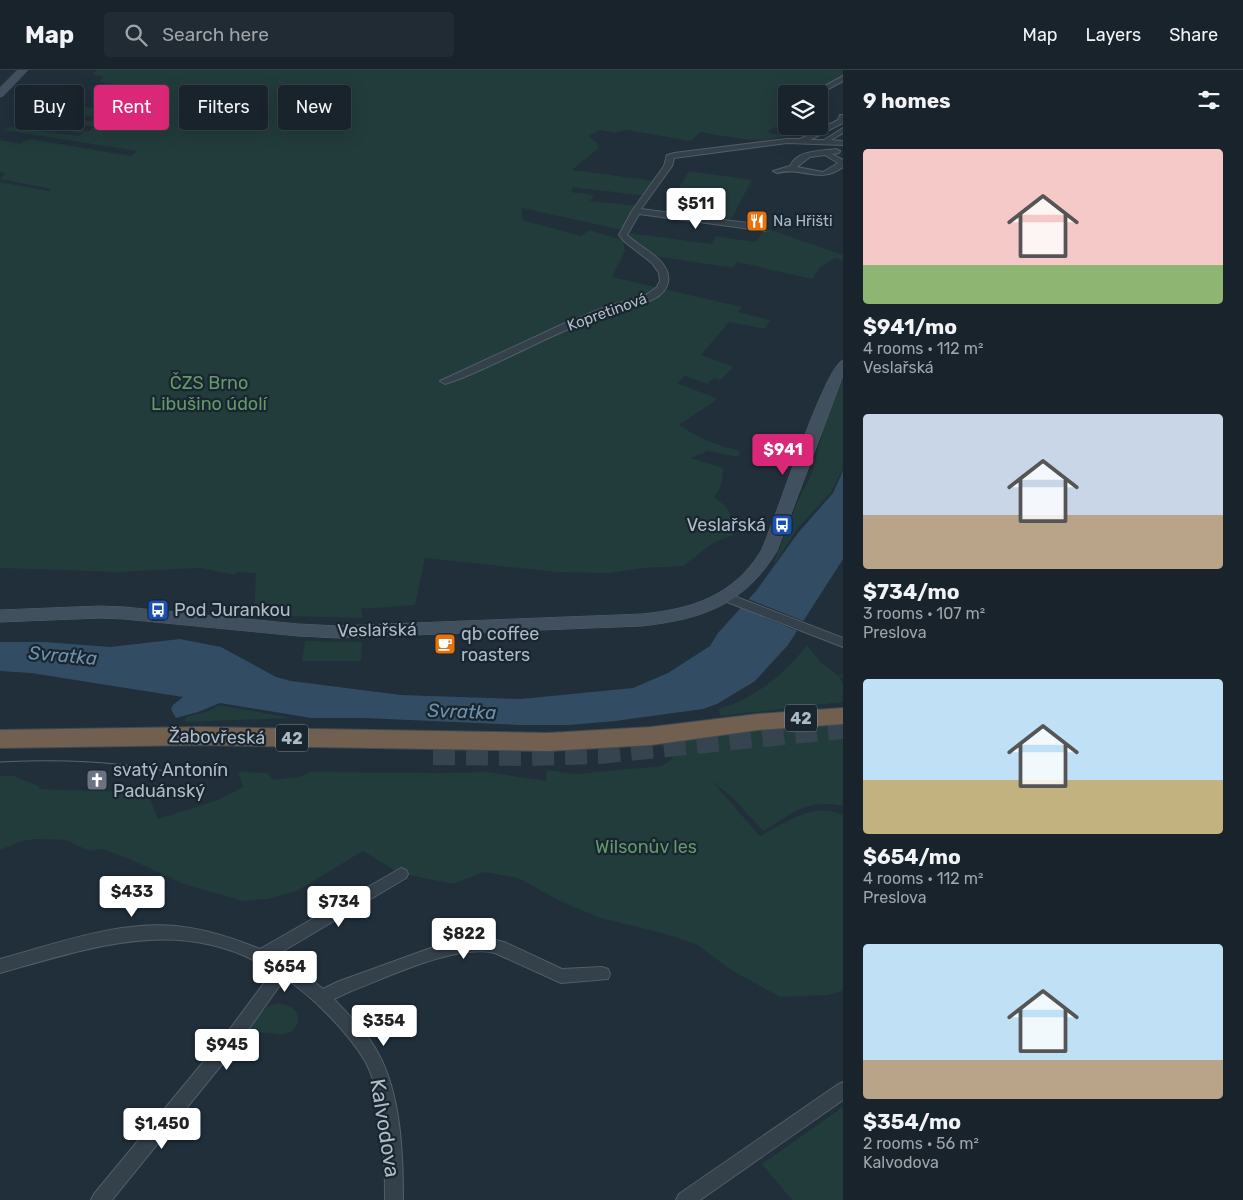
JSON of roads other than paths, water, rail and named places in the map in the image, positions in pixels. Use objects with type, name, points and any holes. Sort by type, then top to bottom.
[{"type":"highway","name":"Žabovřeská","points":[[0,739],[190,736],[516,743],[584,741],[666,734],[758,722],[843,716]]},
{"type":"highway","name":"Žabovřeská","points":[[0,753],[148,749],[433,754]]},
{"type":"street","points":[[0,94],[23,70]]},
{"type":"street","points":[[828,86],[843,78]]},
{"type":"street","points":[[800,141],[841,121],[843,118]]},
{"type":"street","points":[[827,142],[828,138],[843,130]]},
{"type":"street","name":"Kopretinová","points":[[445,381],[469,373],[496,358],[611,308],[646,299],[658,293],[664,284],[664,274],[661,266],[630,244],[624,235],[636,211],[668,166],[670,157],[761,143],[800,141],[843,143]]},
{"type":"street","points":[[777,171],[794,166],[795,163],[808,155],[843,150]]},
{"type":"street","points":[[794,166],[804,171],[826,174],[843,163],[829,155]]},
{"type":"street","points":[[636,211],[747,225],[762,229]]},
{"type":"street","name":"Veslařská","points":[[0,616],[124,612],[298,630],[370,632],[656,619],[684,614],[734,600],[769,551],[798,478],[832,380],[843,364]]},
{"type":"street","points":[[734,600],[843,643]]},
{"type":"street","points":[[262,956],[400,874]]},
{"type":"street","name":"Kalvodova","points":[[0,966],[130,933],[165,932],[200,936],[230,944],[262,956],[284,968],[321,998],[341,1018],[371,1057],[378,1072],[389,1121],[394,1200]]},
{"type":"street","points":[[321,998],[343,986],[441,950],[467,944],[483,943],[498,947],[561,976],[602,974]]},
{"type":"street","points":[[100,1200],[230,1042],[284,968]]},
{"type":"street","points":[[685,1200],[843,1090]]},
{"type":"water","name":"Svratka","points":[[843,471],[843,559],[788,645],[755,681],[717,704],[703,709],[570,725],[519,725],[365,718],[311,718],[220,703],[176,718],[171,709],[183,697],[31,673],[0,671],[0,642],[45,642],[110,647],[180,639],[221,647],[276,677],[291,681],[401,695],[521,699],[633,688],[668,673],[710,646],[718,633],[756,591],[798,533],[833,493]]},
{"type":"tunnel","points":[[433,754],[528,755],[599,753],[843,728]]},
{"type":"tram line","points":[[0,762],[90,762],[135,766],[180,774]]},
{"type":"place","name":"Na Hřišti","points":[[757,221]]},
{"type":"place","name":"Veslařská","points":[[782,525]]},
{"type":"place","name":"Pod Jurankou","points":[[158,610]]},
{"type":"place","name":"qb coffee roasters","points":[[445,644]]},
{"type":"place","name":"svatý Antonín Paduánský","points":[[97,780]]},
{"type":"park label","name":"ČZS Brno Libušino údolí","points":[[209,393]]},
{"type":"park label","name":"Wilsonův les","points":[[646,847]]}]
